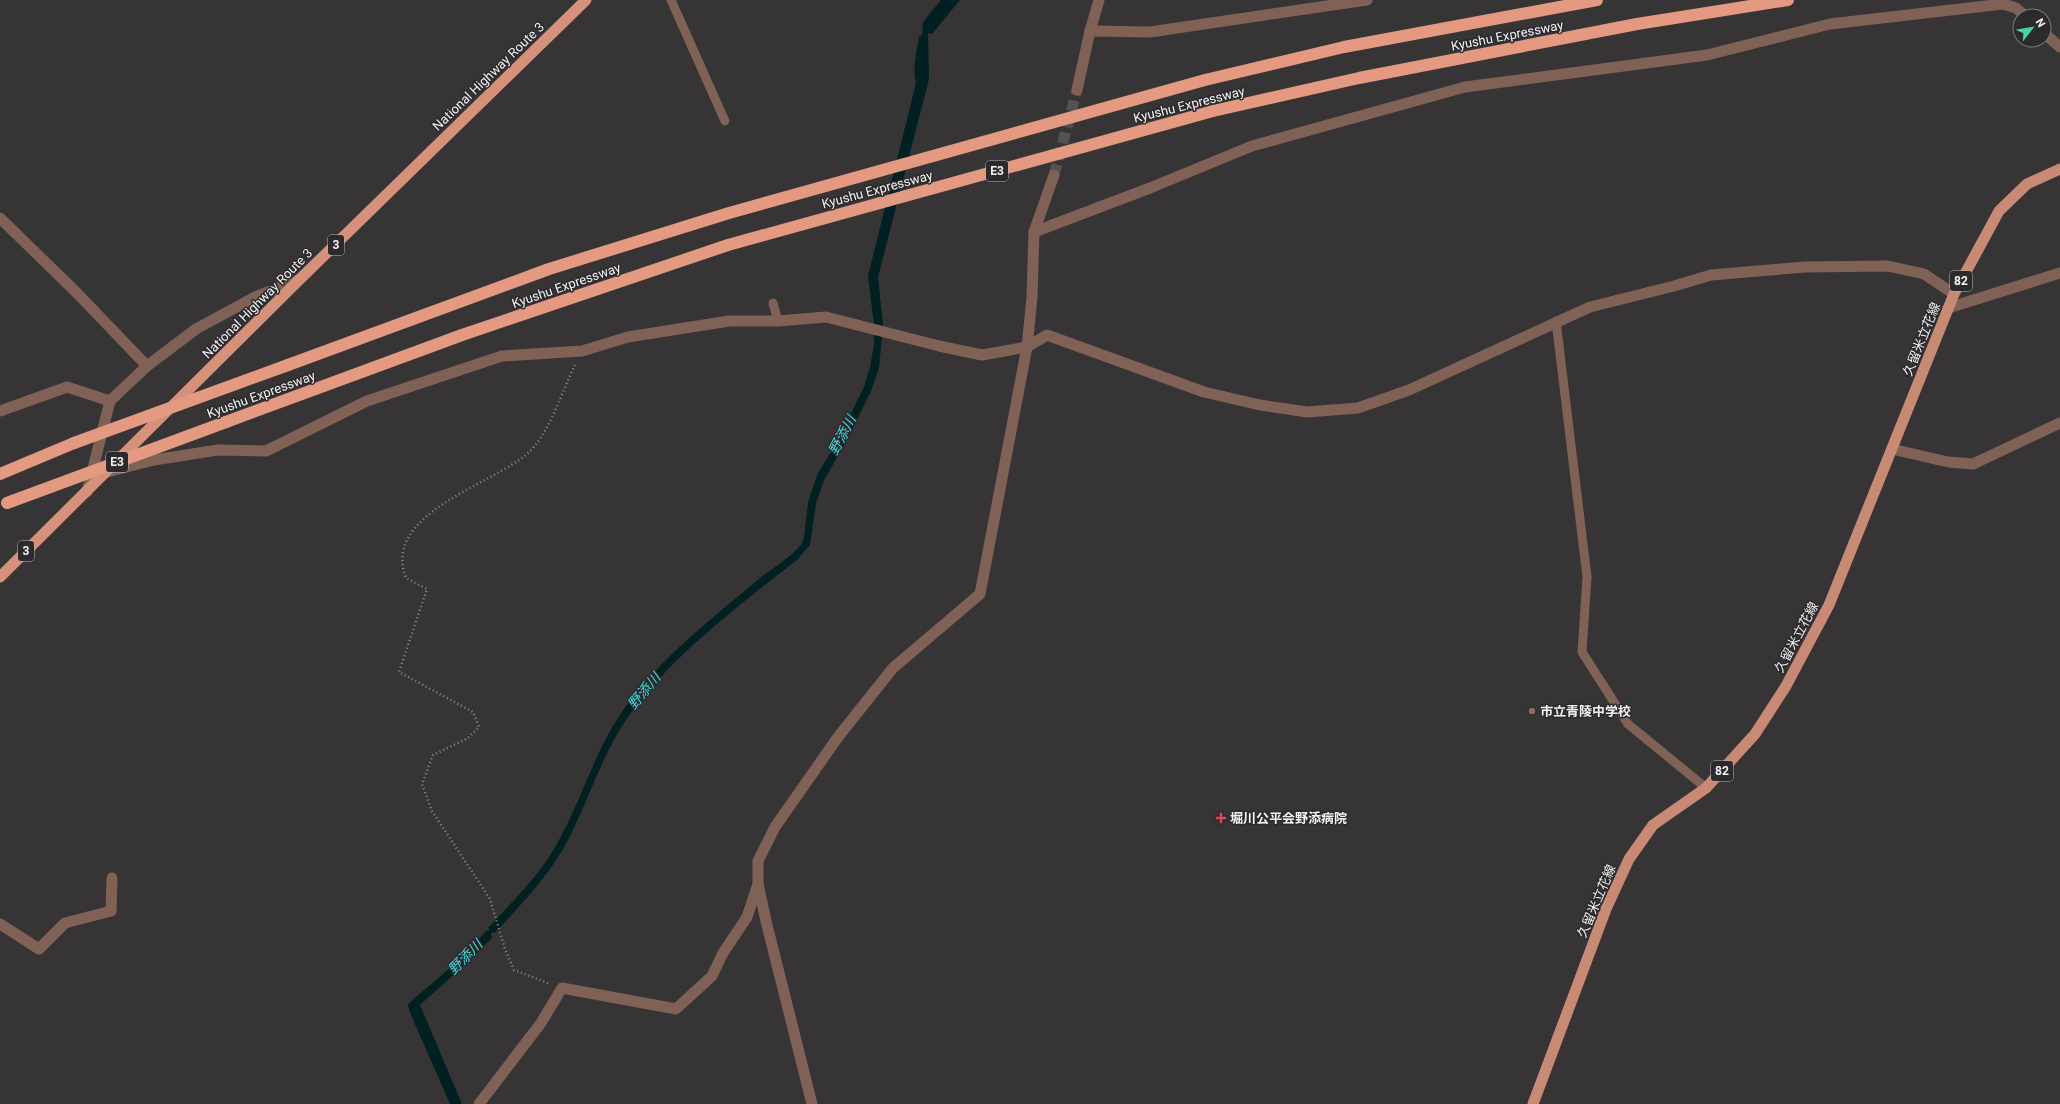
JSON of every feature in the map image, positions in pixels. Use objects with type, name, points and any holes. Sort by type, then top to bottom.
[{"type":"highway","name":"National Highway Route 3","points":[[0,577],[299,280],[586,0]]},
{"type":"highway","name":"Kyushu Expressway","points":[[0,474],[74,443],[549,269],[728,213],[1213,78],[1344,47],[1597,0]]},
{"type":"highway","name":"Kyushu Expressway","points":[[3,504],[462,335],[728,245],[1213,111],[1360,78],[1637,24],[1788,0]]},
{"type":"main road","name":"久留米立花線","points":[[1533,1104],[1606,909],[1629,859],[1653,825],[1706,788],[1755,734],[1786,686],[1829,605],[1954,294],[1999,211],[2027,184],[2060,169]]},
{"type":"street","points":[[1077,90],[1090,31],[1099,0]]},
{"type":"street","points":[[1090,31],[1150,32],[1367,0]]},
{"type":"street","points":[[1034,232],[1150,188],[1252,146],[1465,87],[1707,55],[1830,24],[2003,4],[2016,8]]},
{"type":"street","points":[[2052,40],[2060,47]]},
{"type":"street","points":[[812,1104],[758,884],[758,861],[775,827],[838,737],[893,668],[980,594],[1027,347],[1032,297],[1034,232],[1054,176]]},
{"type":"street","points":[[0,218],[78,293],[147,366]]},
{"type":"street","points":[[107,472],[154,460],[218,450],[266,451],[367,400],[502,356],[582,351],[628,336],[729,322],[778,321],[826,317],[939,346],[982,355],[1027,347],[1047,335],[1204,392],[1307,412],[1358,408],[1409,390],[1556,321],[1590,307],[1711,275],[1805,267],[1888,266],[1924,274],[1954,294]]},
{"type":"street","points":[[1948,308],[2060,273]]},
{"type":"street","points":[[87,492],[110,401],[147,366],[196,329],[255,297],[299,280]]},
{"type":"street","points":[[0,411],[67,387],[110,401]]},
{"type":"street","points":[[1892,449],[1948,462],[1972,464],[2060,423]]},
{"type":"street","points":[[0,924],[40,949],[65,923],[111,911],[112,878]]},
{"type":"street","points":[[479,1104],[541,1022],[562,988],[676,1008],[712,976],[723,953],[747,917],[758,884]]},
{"type":"lane","points":[[672,0],[725,121]]},
{"type":"lane","points":[[773,303],[778,321]]},
{"type":"lane","points":[[1556,321],[1587,577],[1582,652],[1628,724],[1706,788]]},
{"type":"path","points":[[562,988],[514,970],[505,949],[490,899],[432,811],[422,784],[432,755],[468,738],[479,727],[473,712],[399,672],[427,589],[406,578],[401,566],[404,548],[418,525],[431,512],[502,471],[528,453],[550,422],[561,393],[582,351]]},
{"type":"water","name":"野添川","points":[[941,0],[960,0],[932,34],[928,33],[929,79],[878,277],[883,325],[879,368],[871,391],[845,444],[824,480],[816,503],[810,545],[797,560],[751,596],[680,657],[639,702],[614,739],[576,824],[554,864],[495,933],[492,932],[492,938],[467,963],[420,1005],[462,1104],[450,1104],[411,1015],[408,1006],[409,1003],[457,962],[486,931],[490,930],[488,928],[520,894],[542,867],[560,839],[614,724],[640,688],[686,641],[801,545],[804,538],[808,502],[818,473],[837,442],[864,387],[870,367],[874,345],[874,325],[868,276],[916,83],[915,65],[919,36],[922,35],[923,22]]},
{"type":"tunnel","points":[[1054,175],[1077,90]]},
{"type":"place","name":"市立青陵中学校","points":[[1532,711]]},
{"type":"place","name":"堀川公平会野添病院","points":[[1221,818]]}]
